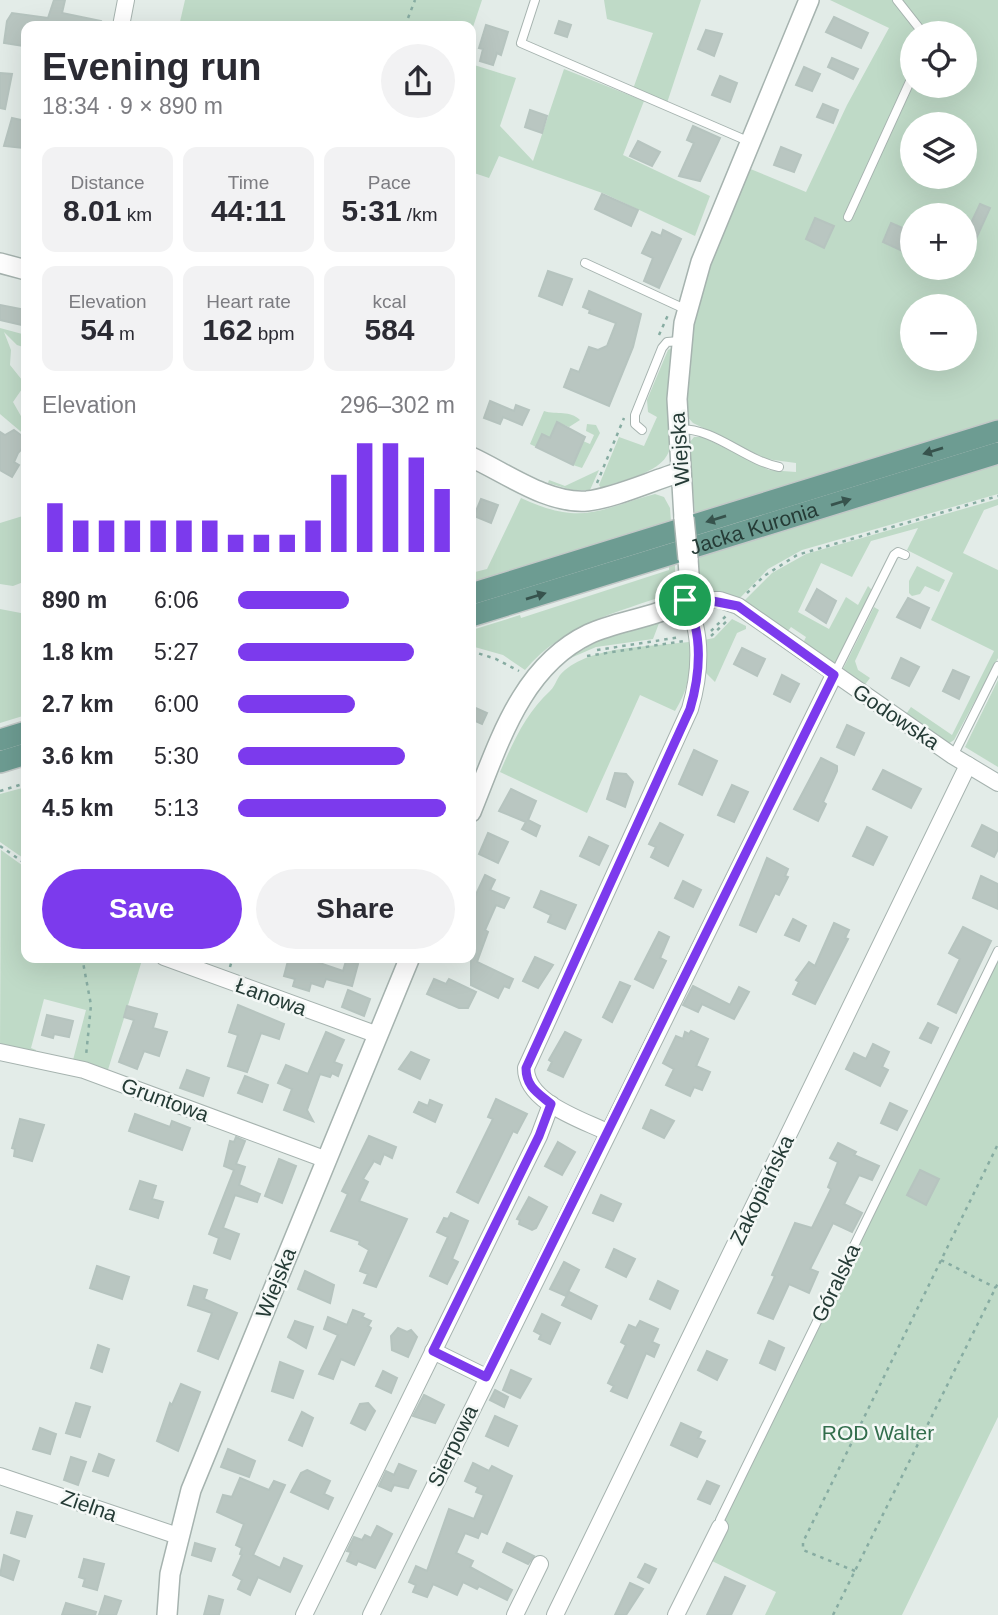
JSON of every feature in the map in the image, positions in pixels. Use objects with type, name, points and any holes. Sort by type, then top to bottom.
[{"type":"main road","name":"Jacka Kuronia","points":[[476,592],[998,431]]},
{"type":"main road","name":"Jacka Kuronia","points":[[476,614],[998,453]]},
{"type":"main road","points":[[0,740],[21,734]]},
{"type":"main road","points":[[0,762],[21,756]]},
{"type":"street","points":[[122,21],[126,0]]},
{"type":"street","name":"Wiejska","points":[[685,600],[690,584],[677,384],[687,310],[701,262],[809,0]]},
{"type":"street","points":[[0,263],[21,269]]},
{"type":"street","points":[[476,459],[548,494],[576,501],[597,499],[681,472]]},
{"type":"street","points":[[476,810],[506,727],[531,681],[557,654],[589,634],[685,600],[692,614],[696,636],[698,680],[690,709],[526,1068],[526,1079],[531,1088],[551,1104],[607,1132]]},
{"type":"street","name":"Godowska","points":[[685,600],[720,600],[953,756],[998,783]]},
{"type":"street","name":"Sierpowa","points":[[371,1615],[834,675]]},
{"type":"street","name":"Zakopiańska","points":[[555,1615],[968,765]]},
{"type":"street","name":"Łanowa","points":[[180,963],[378,1035]]},
{"type":"street","name":"Wiejska","points":[[167,1615],[170,1574],[191,1490],[408,963]]},
{"type":"street","name":"Gruntowa","points":[[0,1052],[84,1070],[327,1160]]},
{"type":"street","points":[[304,1615],[539,1136],[551,1104]]},
{"type":"street","points":[[433,1351],[486,1377]]},
{"type":"street","name":"Zielna","points":[[0,1476],[178,1536]]},
{"type":"street","name":"Góralska","points":[[677,1615],[720,1527]]},
{"type":"street","points":[[515,1615],[540,1563]]},
{"type":"lane","points":[[535,0],[521,43],[750,142]]},
{"type":"lane","points":[[897,0],[914,21]]},
{"type":"lane","points":[[848,217],[902,98]]},
{"type":"lane","points":[[584,262],[687,310]]},
{"type":"lane","points":[[642,430],[635,424],[635,415],[662,348],[667,342],[681,341]]},
{"type":"lane","points":[[678,429],[699,431],[761,462],[779,467]]},
{"type":"lane","points":[[834,675],[894,555],[898,552],[905,555]]},
{"type":"lane","points":[[953,756],[998,666]]},
{"type":"lane","name":"Góralska","points":[[720,1527],[726,1508],[998,951]]},
{"type":"path","points":[[407,21],[415,0]]},
{"type":"path","points":[[577,659],[713,635],[736,613],[764,576],[797,555],[998,496]]},
{"type":"path","points":[[476,653],[504,662],[531,681]]},
{"type":"path","points":[[0,791],[21,785]]},
{"type":"path","points":[[0,846],[21,861]]},
{"type":"path","points":[[83,963],[91,1005],[91,1031],[84,1070]]},
{"type":"path","points":[[855,1571],[803,1550],[803,1542],[998,1144]]},
{"type":"path","points":[[941,1260],[996,1288]]},
{"type":"path","points":[[833,1615],[998,1283]]},
{"type":"green space","points":[[185,0],[482,0],[475,21],[180,21]]},
{"type":"green space","points":[[604,0],[701,0],[667,103],[633,89],[653,33],[607,19]]},
{"type":"green space","points":[[830,0],[998,0],[998,423],[695,514],[689,443],[694,437],[703,437],[769,470],[796,472],[796,463],[766,459],[693,423],[684,413],[693,324],[703,283],[748,168],[806,192],[847,105],[889,28]]},
{"type":"green space","points":[[476,66],[516,78],[500,126],[533,161],[564,69],[644,101],[623,155],[710,196],[695,236],[605,194],[499,156],[489,178],[476,174]]},
{"type":"green space","points":[[0,328],[21,334],[21,346],[4,332],[11,350],[10,365],[21,379],[21,390],[13,402],[21,416],[21,432],[0,414]]},
{"type":"green space","points":[[672,348],[670,447],[667,456],[661,463],[642,474],[601,488],[599,485],[619,437],[644,446],[657,417],[648,412],[647,400],[668,350]]},
{"type":"green space","points":[[544,411],[568,414],[580,420],[569,427],[557,422],[550,438],[542,435],[536,447],[530,444]]},
{"type":"green space","points":[[587,424],[596,425],[600,433],[582,468],[573,465],[583,441],[590,444],[594,435],[586,431]]},
{"type":"green space","points":[[998,462],[998,494],[802,550],[768,569],[739,599],[712,591],[700,581],[698,556]]},
{"type":"green space","points":[[599,470],[590,490],[572,490],[548,483],[549,480],[565,486]]},
{"type":"green space","points":[[655,494],[664,497],[670,508],[671,522],[476,582],[476,572],[487,569],[521,498],[560,511],[575,513],[603,510]]},
{"type":"green space","points":[[998,499],[998,505],[984,510],[963,553],[998,570],[998,658],[954,740],[948,744],[904,717],[911,707],[952,735],[994,651],[931,620],[953,573],[907,550],[918,528],[871,541],[852,577],[821,563],[798,612],[829,629],[846,597],[858,605],[868,586],[873,591],[835,665],[803,643],[806,637],[791,627],[788,631],[744,601],[772,573],[806,554]]},
{"type":"green space","points":[[21,517],[21,583],[13,586],[0,584],[0,523]]},
{"type":"green space","points":[[675,563],[675,589],[670,594],[611,614],[574,631],[556,642],[525,670],[503,655],[476,647],[476,629],[520,615],[521,618],[669,570],[669,564]]},
{"type":"green space","points":[[917,566],[945,580],[939,592],[925,586],[920,594],[912,596],[909,593],[909,581]]},
{"type":"green space","points":[[874,607],[879,610],[855,661],[858,670],[870,678],[864,686],[842,671]]},
{"type":"green space","points":[[0,609],[21,613],[21,717],[0,723]]},
{"type":"green space","points":[[661,618],[653,639],[596,647],[559,663],[606,637]]},
{"type":"green space","points":[[732,619],[746,626],[746,629],[737,633],[715,682],[706,673],[704,640],[714,638]]},
{"type":"green space","points":[[689,642],[688,678],[684,695],[675,711],[640,695],[587,813],[500,772],[527,718],[565,670],[608,651]]},
{"type":"green space","points":[[998,680],[998,767],[965,747]]},
{"type":"green space","points":[[21,788],[21,857],[0,842],[0,794]]},
{"type":"green space","points":[[1,850],[21,864],[21,963],[141,963],[107,1073],[73,1060],[86,1010],[44,999],[31,1048],[36,1050],[36,1053],[0,1047]]},
{"type":"green space","name":"ROD Walter","points":[[998,959],[998,1417],[902,1615],[765,1615],[776,1592],[712,1561],[727,1528],[721,1525]]},
{"type":"building","points":[[54,0],[65,0],[62,13],[101,21],[21,21],[21,46],[4,43],[7,21],[12,13],[48,18]]},
{"type":"building","points":[[834,17],[868,33],[861,48],[826,32]]},
{"type":"building","points":[[559,21],[571,25],[567,37],[555,33]]},
{"type":"building","points":[[486,25],[508,32],[501,55],[497,53],[493,65],[480,61],[483,49],[479,48]]},
{"type":"building","points":[[706,30],[722,34],[714,56],[698,49]]},
{"type":"building","points":[[832,58],[858,69],[853,79],[828,67]]},
{"type":"building","points":[[804,67],[820,74],[812,91],[796,85]]},
{"type":"building","points":[[0,73],[12,74],[5,109],[0,108]]},
{"type":"building","points":[[720,76],[737,83],[730,102],[712,95]]},
{"type":"building","points":[[823,104],[838,110],[833,123],[817,117]]},
{"type":"building","points":[[530,110],[547,116],[542,133],[525,127]]},
{"type":"building","points":[[12,118],[21,120],[21,148],[4,146]]},
{"type":"building","points":[[693,126],[720,138],[700,181],[679,176],[694,143],[687,140]]},
{"type":"building","points":[[638,141],[660,152],[652,166],[630,156]]},
{"type":"building","points":[[781,147],[801,155],[794,172],[774,165]]},
{"type":"building","points":[[602,194],[638,210],[631,226],[595,209]]},
{"type":"building","points":[[980,204],[990,208],[977,237],[977,210]]},
{"type":"building","points":[[815,218],[834,226],[824,248],[806,239]]},
{"type":"building","points":[[891,223],[900,227],[900,250],[883,242]]},
{"type":"building","points":[[663,230],[681,239],[659,288],[644,281],[653,258],[642,253],[652,232],[661,236]]},
{"type":"building","points":[[548,271],[572,279],[562,305],[539,296]]},
{"type":"building","points":[[589,291],[641,314],[633,347],[609,406],[564,387],[571,369],[579,372],[589,347],[598,350],[607,346],[616,323],[589,313],[590,310],[583,307]]},
{"type":"building","points":[[0,305],[21,309],[21,325],[0,320]]},
{"type":"building","points":[[490,401],[514,411],[516,405],[529,410],[522,425],[503,417],[500,424],[484,418]]},
{"type":"building","points":[[557,422],[585,437],[573,465],[536,447],[542,434],[550,438]]},
{"type":"building","points":[[14,430],[21,435],[21,450],[14,462],[19,465],[12,477],[0,470],[0,432],[5,435]]},
{"type":"building","points":[[481,499],[498,505],[491,523],[476,517]]},
{"type":"building","points":[[817,589],[836,601],[826,623],[806,610]]},
{"type":"building","points":[[908,598],[929,608],[920,628],[897,617]]},
{"type":"building","points":[[742,648],[765,659],[757,676],[734,664]]},
{"type":"building","points":[[901,658],[919,667],[909,686],[892,678]]},
{"type":"building","points":[[953,670],[969,677],[959,699],[943,691]]},
{"type":"building","points":[[782,675],[799,684],[790,702],[774,694]]},
{"type":"building","points":[[476,708],[487,713],[482,724],[476,721]]},
{"type":"building","points":[[847,725],[864,733],[854,755],[837,747]]},
{"type":"building","points":[[694,750],[717,761],[702,795],[679,784]]},
{"type":"building","points":[[821,758],[837,766],[837,771],[818,821],[794,809]]},
{"type":"building","points":[[883,770],[921,789],[911,808],[873,789]]},
{"type":"building","points":[[615,773],[626,774],[633,782],[625,807],[607,799]]},
{"type":"building","points":[[732,785],[748,792],[734,822],[718,815]]},
{"type":"building","points":[[511,789],[536,801],[528,820],[540,826],[536,836],[522,829],[526,822],[499,811]]},
{"type":"building","points":[[660,823],[683,835],[668,866],[651,857],[656,847],[649,844]]},
{"type":"building","points":[[982,825],[998,833],[998,849],[994,857],[972,846]]},
{"type":"building","points":[[867,827],[887,837],[873,865],[853,856]]},
{"type":"building","points":[[488,833],[508,842],[498,863],[479,854]]},
{"type":"building","points":[[589,837],[608,846],[599,865],[580,856]]},
{"type":"building","points":[[767,858],[788,869],[785,876],[788,877],[779,895],[775,893],[756,932],[740,925]]},
{"type":"building","points":[[485,875],[495,880],[490,890],[509,898],[504,908],[496,905],[485,930],[488,932],[477,962],[513,979],[509,988],[504,986],[498,998],[471,985],[471,963],[476,963],[476,894]]},
{"type":"building","points":[[981,876],[998,884],[998,909],[973,898]]},
{"type":"building","points":[[683,881],[701,890],[693,907],[675,898]]},
{"type":"building","points":[[541,891],[576,905],[565,929],[548,922],[551,915],[534,907]]},
{"type":"building","points":[[793,919],[806,926],[799,941],[785,935]]},
{"type":"building","points":[[834,923],[849,930],[845,938],[848,939],[815,1004],[793,994],[799,982],[796,980],[809,962],[815,966]]},
{"type":"building","points":[[963,927],[991,941],[956,1013],[938,1004],[960,959],[949,953]]},
{"type":"building","points":[[659,932],[669,937],[660,958],[666,961],[653,988],[635,979]]},
{"type":"building","points":[[535,957],[553,965],[538,988],[523,981]]},
{"type":"building","points":[[287,963],[320,963],[343,971],[345,963],[358,964],[352,986],[326,979],[323,987],[311,983],[309,991],[293,986],[295,979],[284,976]]},
{"type":"building","points":[[434,979],[446,984],[449,979],[476,992],[468,1008],[459,1008],[427,994]]},
{"type":"building","points":[[620,982],[630,986],[612,1022],[603,1017]]},
{"type":"building","points":[[693,986],[730,1005],[739,987],[749,992],[734,1019],[702,1004],[698,1012],[683,1005]]},
{"type":"building","points":[[348,990],[370,999],[364,1016],[342,1007]]},
{"type":"building","points":[[238,1005],[284,1024],[279,1039],[261,1033],[247,1072],[228,1066],[238,1035],[229,1032]]},
{"type":"building","points":[[127,1006],[157,1014],[153,1028],[167,1032],[159,1056],[144,1051],[137,1069],[119,1062],[134,1020],[124,1017]]},
{"type":"building","points":[[47,1015],[73,1021],[69,1037],[54,1034],[53,1038],[42,1035]]},
{"type":"building","points":[[928,1023],[938,1028],[931,1043],[920,1038]]},
{"type":"building","points":[[691,1031],[708,1039],[696,1066],[710,1072],[702,1090],[694,1087],[690,1096],[666,1085],[674,1069],[663,1063],[676,1036],[683,1039],[685,1032],[689,1034]]},
{"type":"building","points":[[326,1032],[344,1040],[334,1062],[342,1065],[338,1076],[332,1073],[330,1077],[320,1074],[307,1110],[313,1121],[284,1110],[292,1089],[278,1083],[286,1065],[308,1074]]},
{"type":"building","points":[[565,1032],[581,1040],[563,1077],[548,1070],[552,1062],[549,1060]]},
{"type":"building","points":[[873,1044],[889,1052],[882,1067],[888,1070],[880,1086],[846,1069],[854,1053],[866,1059]]},
{"type":"building","points":[[411,1052],[429,1060],[420,1079],[399,1069]]},
{"type":"building","points":[[187,1070],[209,1078],[203,1096],[180,1088]]},
{"type":"building","points":[[245,1076],[268,1085],[262,1102],[238,1093]]},
{"type":"building","points":[[496,1099],[527,1114],[517,1133],[513,1131],[478,1203],[457,1192],[493,1119],[488,1117]]},
{"type":"building","points":[[430,1100],[442,1105],[435,1122],[414,1112],[419,1102],[428,1106]]},
{"type":"building","points":[[890,1103],[907,1111],[897,1130],[881,1123]]},
{"type":"building","points":[[651,1110],[674,1121],[664,1138],[643,1128]]},
{"type":"building","points":[[135,1114],[170,1127],[172,1121],[190,1128],[182,1150],[129,1131]]},
{"type":"building","points":[[20,1119],[44,1125],[32,1161],[14,1156],[15,1149],[12,1148]]},
{"type":"building","points":[[369,1136],[396,1147],[392,1158],[384,1154],[380,1164],[374,1161],[363,1179],[368,1182],[359,1201],[407,1219],[376,1287],[364,1283],[368,1274],[360,1271],[369,1250],[359,1244],[360,1241],[331,1231],[348,1194],[342,1191]]},
{"type":"building","points":[[236,1137],[245,1141],[236,1164],[245,1167],[239,1185],[260,1194],[257,1202],[235,1195],[223,1228],[239,1234],[230,1259],[214,1253],[219,1238],[209,1234],[234,1170],[224,1166],[230,1141],[234,1142]]},
{"type":"building","points":[[558,1142],[575,1152],[562,1175],[545,1166]]},
{"type":"building","points":[[838,1143],[856,1152],[854,1155],[879,1166],[872,1180],[859,1175],[844,1204],[862,1213],[852,1232],[833,1223],[810,1269],[818,1272],[809,1293],[789,1284],[773,1319],[758,1313],[795,1223],[812,1228],[831,1189],[828,1187],[838,1162],[830,1158]]},
{"type":"building","points":[[279,1159],[296,1166],[282,1203],[265,1196]]},
{"type":"building","points":[[920,1170],[939,1179],[926,1205],[907,1195]]},
{"type":"building","points":[[140,1181],[156,1186],[152,1199],[163,1202],[158,1218],[130,1209]]},
{"type":"building","points":[[601,1195],[621,1204],[613,1221],[593,1213]]},
{"type":"building","points":[[529,1197],[547,1207],[536,1228],[532,1230],[519,1224],[520,1220],[517,1219]]},
{"type":"building","points":[[451,1213],[468,1221],[452,1259],[458,1262],[447,1284],[430,1276],[448,1237],[437,1232],[444,1218],[448,1219]]},
{"type":"building","points":[[614,1249],[635,1259],[626,1277],[606,1267]]},
{"type":"building","points":[[564,1262],[579,1270],[566,1296],[550,1289]]},
{"type":"building","points":[[97,1266],[129,1277],[122,1299],[90,1288]]},
{"type":"building","points":[[305,1271],[334,1285],[330,1303],[298,1289]]},
{"type":"building","points":[[658,1281],[678,1291],[670,1309],[650,1299]]},
{"type":"building","points":[[194,1286],[207,1290],[204,1299],[237,1313],[218,1359],[198,1351],[212,1313],[188,1305]]},
{"type":"building","points":[[569,1292],[597,1306],[591,1319],[562,1305]]},
{"type":"building","points":[[353,1310],[364,1314],[362,1317],[371,1321],[368,1326],[371,1328],[354,1365],[341,1359],[333,1379],[319,1374],[338,1335],[324,1329],[328,1317],[347,1325]]},
{"type":"building","points":[[542,1314],[560,1323],[550,1344],[539,1339],[541,1335],[534,1331]]},
{"type":"building","points":[[295,1321],[313,1327],[306,1348],[288,1337]]},
{"type":"building","points":[[640,1321],[658,1329],[652,1342],[659,1345],[654,1357],[646,1353],[627,1398],[611,1391],[614,1386],[608,1383],[626,1345],[621,1342],[629,1325],[636,1328]]},
{"type":"building","points":[[398,1328],[407,1332],[411,1330],[417,1337],[408,1357],[392,1350],[391,1336]]},
{"type":"building","points":[[769,1341],[784,1348],[775,1370],[760,1363]]},
{"type":"building","points":[[98,1345],[109,1349],[102,1372],[91,1368]]},
{"type":"building","points":[[707,1351],[727,1360],[717,1380],[698,1370]]},
{"type":"building","points":[[280,1362],[303,1371],[293,1398],[272,1391]]},
{"type":"building","points":[[511,1370],[531,1379],[520,1398],[503,1390]]},
{"type":"building","points":[[383,1371],[397,1378],[391,1393],[376,1386]]},
{"type":"building","points":[[181,1384],[200,1392],[178,1451],[157,1441],[170,1403],[172,1405]]},
{"type":"building","points":[[495,1390],[508,1397],[504,1407],[490,1400]]},
{"type":"building","points":[[424,1395],[444,1405],[435,1423],[413,1416]]},
{"type":"building","points":[[76,1403],[90,1407],[80,1437],[66,1433]]},
{"type":"building","points":[[368,1403],[375,1411],[365,1430],[351,1423],[360,1404]]},
{"type":"building","points":[[302,1412],[313,1418],[302,1446],[289,1440]]},
{"type":"building","points":[[495,1416],[517,1426],[508,1446],[486,1436]]},
{"type":"building","points":[[681,1423],[701,1432],[698,1438],[705,1441],[697,1457],[671,1445]]},
{"type":"building","points":[[40,1428],[56,1434],[50,1454],[33,1449]]},
{"type":"building","points":[[228,1449],[255,1461],[249,1477],[221,1467]]},
{"type":"building","points":[[99,1454],[114,1460],[108,1476],[93,1471]]},
{"type":"building","points":[[71,1457],[86,1462],[78,1485],[64,1480]]},
{"type":"building","points":[[473,1463],[489,1471],[492,1466],[512,1476],[487,1534],[481,1531],[478,1538],[465,1533],[456,1553],[473,1561],[470,1567],[512,1590],[507,1600],[479,1586],[477,1589],[463,1582],[457,1595],[433,1584],[427,1597],[413,1592],[416,1585],[409,1582],[416,1566],[427,1571],[449,1509],[474,1519],[484,1495],[476,1492],[478,1487],[465,1481]]},
{"type":"building","points":[[399,1464],[416,1471],[408,1488],[394,1485],[391,1491],[379,1486],[386,1471],[394,1475]]},
{"type":"building","points":[[307,1470],[330,1481],[324,1494],[333,1498],[328,1509],[291,1492],[301,1473]]},
{"type":"building","points":[[240,1478],[269,1490],[274,1481],[285,1485],[253,1555],[280,1568],[284,1558],[302,1566],[290,1592],[258,1577],[250,1595],[238,1589],[242,1580],[233,1575],[242,1555],[242,1548],[236,1545],[244,1524],[217,1512],[223,1495],[232,1497]]},
{"type":"building","points":[[707,1481],[719,1486],[710,1504],[698,1499]]},
{"type":"building","points":[[17,1512],[32,1516],[25,1537],[11,1533]]},
{"type":"building","points":[[377,1526],[392,1534],[375,1568],[358,1561],[356,1565],[347,1561],[351,1552],[347,1551],[354,1537],[362,1540],[365,1535],[371,1538]]},
{"type":"building","points":[[195,1543],[215,1549],[211,1561],[192,1555]]},
{"type":"building","points":[[507,1543],[534,1556],[528,1564],[503,1552]]},
{"type":"building","points":[[4,1555],[19,1561],[13,1580],[0,1575]]},
{"type":"building","points":[[84,1559],[104,1564],[97,1590],[83,1586],[85,1579],[79,1577]]},
{"type":"building","points":[[645,1564],[656,1569],[649,1583],[638,1577]]},
{"type":"building","points":[[725,1577],[745,1586],[731,1615],[707,1615]]},
{"type":"building","points":[[630,1583],[643,1589],[626,1615],[615,1615]]},
{"type":"building","points":[[105,1596],[121,1601],[116,1615],[99,1615]]},
{"type":"building","points":[[209,1596],[223,1600],[219,1615],[204,1615]]},
{"type":"building","points":[[66,1603],[96,1612],[95,1615],[62,1615]]},
{"type":"route","points":[[685,600],[720,600],[738,606],[834,675],[486,1377],[433,1351],[539,1136],[551,1104],[531,1088],[526,1079],[526,1068],[690,709],[698,680],[699,663],[692,614],[685,600]]}]
